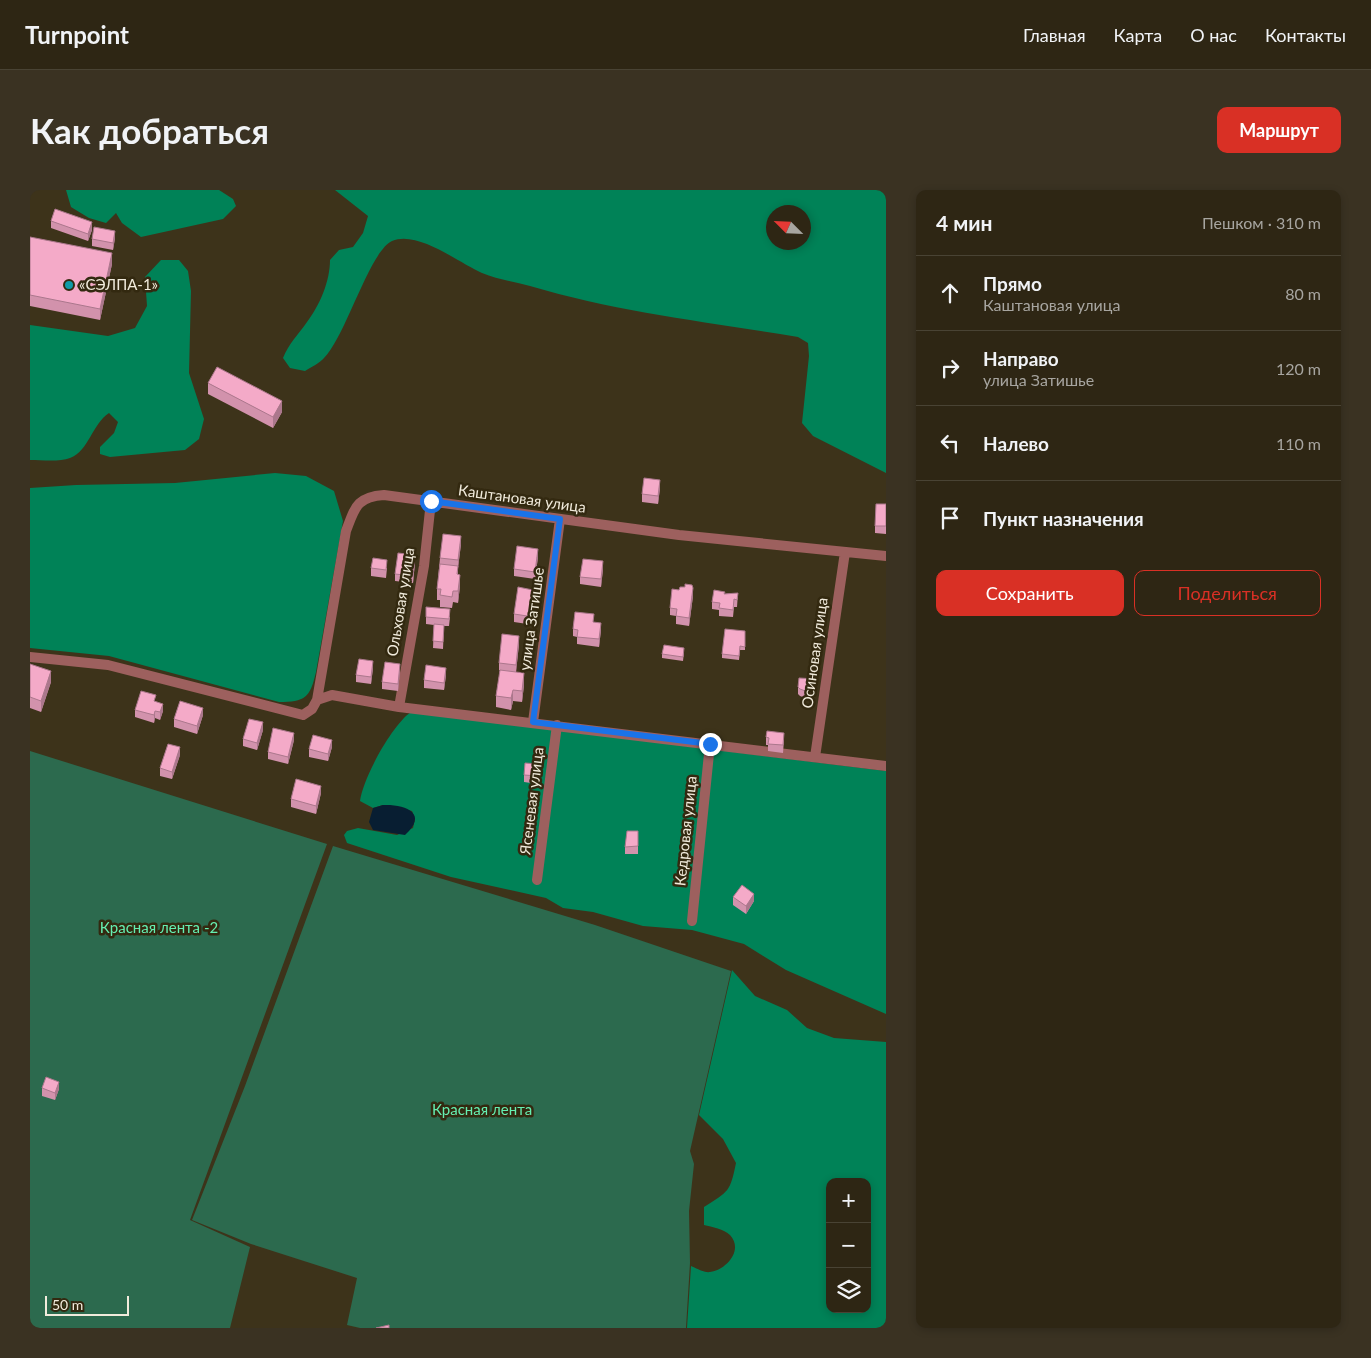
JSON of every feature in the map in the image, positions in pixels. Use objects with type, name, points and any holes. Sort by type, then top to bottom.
[{"type":"street","name":"Каштановая улица","points":[[317,700],[346,531],[355,508],[370,496],[384,494],[679,535],[886,556]]},
{"type":"street","name":"Ольховая улица","points":[[399,707],[424,566],[431,501]]},
{"type":"street","name":"улица Затишье","points":[[533,722],[560,519]]},
{"type":"street","name":"Осиновая улица","points":[[815,757],[845,552]]},
{"type":"street","points":[[30,657],[108,665],[303,714],[312,709],[317,700],[332,695],[399,707],[886,766]]},
{"type":"street","name":"Ясеневая улица","points":[[537,880],[557,725]]},
{"type":"street","name":"Кедровая улица","points":[[692,921],[710,744]]},
{"type":"green space","points":[[66,190],[219,190],[233,199],[236,206],[223,219],[141,237],[122,223],[116,213],[106,223],[89,218],[71,207]]},
{"type":"green space","points":[[335,190],[886,190],[886,473],[813,436],[802,423],[809,356],[808,343],[798,337],[629,310],[563,295],[482,273],[438,249],[414,240],[402,239],[392,241],[383,248],[366,277],[341,332],[322,360],[305,371],[290,368],[283,358],[320,300],[330,268],[330,260],[339,250],[353,247],[363,233],[368,216]]},
{"type":"green space","points":[[161,260],[179,260],[188,271],[191,291],[189,373],[204,419],[199,439],[185,450],[110,457],[100,454],[100,447],[114,433],[118,422],[109,413],[98,424],[82,450],[76,455],[61,460],[30,460],[30,325],[108,336],[135,328],[147,306],[145,277]]},
{"type":"green space","points":[[275,473],[306,476],[334,491],[343,521],[316,672],[309,693],[305,697],[295,701],[279,702],[109,656],[30,648],[30,488],[175,483]]},
{"type":"green space","points":[[411,712],[886,771],[886,1014],[786,970],[744,944],[692,930],[643,926],[593,912],[563,908],[546,898],[451,877],[347,843],[344,835],[347,831],[358,828],[397,835],[413,828],[415,819],[412,811],[383,805],[373,808],[360,801],[372,766],[395,728]]},
{"type":"green space","name":"Красная лента -2","points":[[30,751],[327,844],[190,1220],[250,1247],[230,1328],[30,1328]]},
{"type":"green space","name":"Красная лента","points":[[333,846],[595,925],[731,971],[690,1151],[694,1164],[689,1211],[690,1263],[686,1328],[360,1328],[347,1325],[357,1278],[251,1244],[192,1220],[245,1086]]},
{"type":"green space","points":[[732,970],[755,996],[787,1010],[807,1028],[834,1038],[886,1042],[886,1328],[687,1328],[691,1266],[705,1272],[710,1272],[722,1267],[734,1253],[734,1241],[730,1235],[718,1228],[704,1225],[704,1207],[727,1190],[732,1180],[736,1163],[723,1139],[699,1115]]},
{"type":"water","points":[[383,805],[399,806],[411,811],[415,821],[405,835],[373,830],[369,822],[373,808]]},
{"type":"building","points":[[55,209],[92,222],[88,234],[51,221]]},
{"type":"building","points":[[94,227],[115,231],[113,243],[92,239]]},
{"type":"building","name":"«СЭЛПА-1»","points":[[30,237],[112,253],[100,309],[30,295]]},
{"type":"building","points":[[217,367],[282,401],[273,417],[208,383]]},
{"type":"building","points":[[644,478],[660,480],[658,496],[642,494]]},
{"type":"building","points":[[876,504],[886,504],[886,526],[875,526]]},
{"type":"building","points":[[443,534],[461,536],[458,560],[440,558]]},
{"type":"building","points":[[517,546],[538,549],[535,572],[514,569]]},
{"type":"building","points":[[398,553],[415,555],[413,576],[395,574]]},
{"type":"building","points":[[373,558],[387,560],[386,570],[371,568]]},
{"type":"building","points":[[583,559],[603,561],[601,579],[580,577]]},
{"type":"building","points":[[440,564],[458,566],[457,574],[460,575],[458,591],[453,591],[452,597],[440,595],[441,589],[437,589]]},
{"type":"building","points":[[685,584],[692,585],[693,588],[689,618],[676,616],[677,609],[670,608],[672,589],[679,590],[680,587],[685,587]]},
{"type":"building","points":[[518,587],[538,591],[534,617],[514,614]]},
{"type":"building","points":[[714,590],[725,592],[724,594],[738,593],[737,600],[734,599],[733,610],[719,608],[720,603],[712,602]]},
{"type":"building","points":[[426,607],[450,609],[449,619],[426,617]]},
{"type":"building","points":[[575,612],[594,614],[593,622],[601,623],[599,639],[577,637],[578,630],[573,629]]},
{"type":"building","points":[[434,624],[444,625],[443,642],[433,641]]},
{"type":"building","points":[[725,629],[745,631],[745,647],[740,646],[739,656],[722,654]]},
{"type":"building","points":[[502,634],[519,636],[516,665],[499,663]]},
{"type":"building","points":[[664,645],[684,648],[683,657],[662,654]]},
{"type":"building","points":[[359,659],[373,661],[371,677],[356,675]]},
{"type":"building","points":[[385,662],[400,664],[398,684],[382,682]]},
{"type":"building","points":[[30,664],[51,671],[41,701],[30,697]]},
{"type":"building","points":[[426,665],[446,668],[444,683],[424,680]]},
{"type":"building","points":[[500,670],[524,673],[522,691],[513,690],[511,698],[496,696]]},
{"type":"building","points":[[799,678],[816,679],[814,691],[811,690],[811,693],[800,689],[798,687]]},
{"type":"building","points":[[141,691],[156,695],[154,701],[163,704],[160,712],[155,711],[154,715],[135,710]]},
{"type":"building","points":[[180,701],[203,708],[197,726],[174,719]]},
{"type":"building","points":[[249,719],[263,722],[257,743],[243,739]]},
{"type":"building","points":[[273,728],[294,733],[288,757],[268,752]]},
{"type":"building","points":[[767,731],[784,733],[783,745],[768,744]]},
{"type":"building","points":[[313,735],[332,740],[328,754],[309,749]]},
{"type":"building","points":[[168,744],[180,747],[172,772],[160,768]]},
{"type":"building","points":[[525,763],[539,764],[538,776],[524,775]]},
{"type":"building","points":[[296,779],[321,786],[316,806],[291,799]]},
{"type":"building","points":[[627,831],[638,831],[638,846],[625,847]]},
{"type":"building","points":[[742,885],[754,894],[746,906],[733,897]]},
{"type":"building","points":[[46,1077],[59,1082],[55,1093],[42,1088]]},
{"type":"building","points":[[389,1325],[389,1328],[376,1328]]},
{"type":"place","name":"«СЭЛПА-1»","points":[[69,285]]},
{"type":"route","points":[[431,501],[560,519],[533,722],[710,744]]}]
